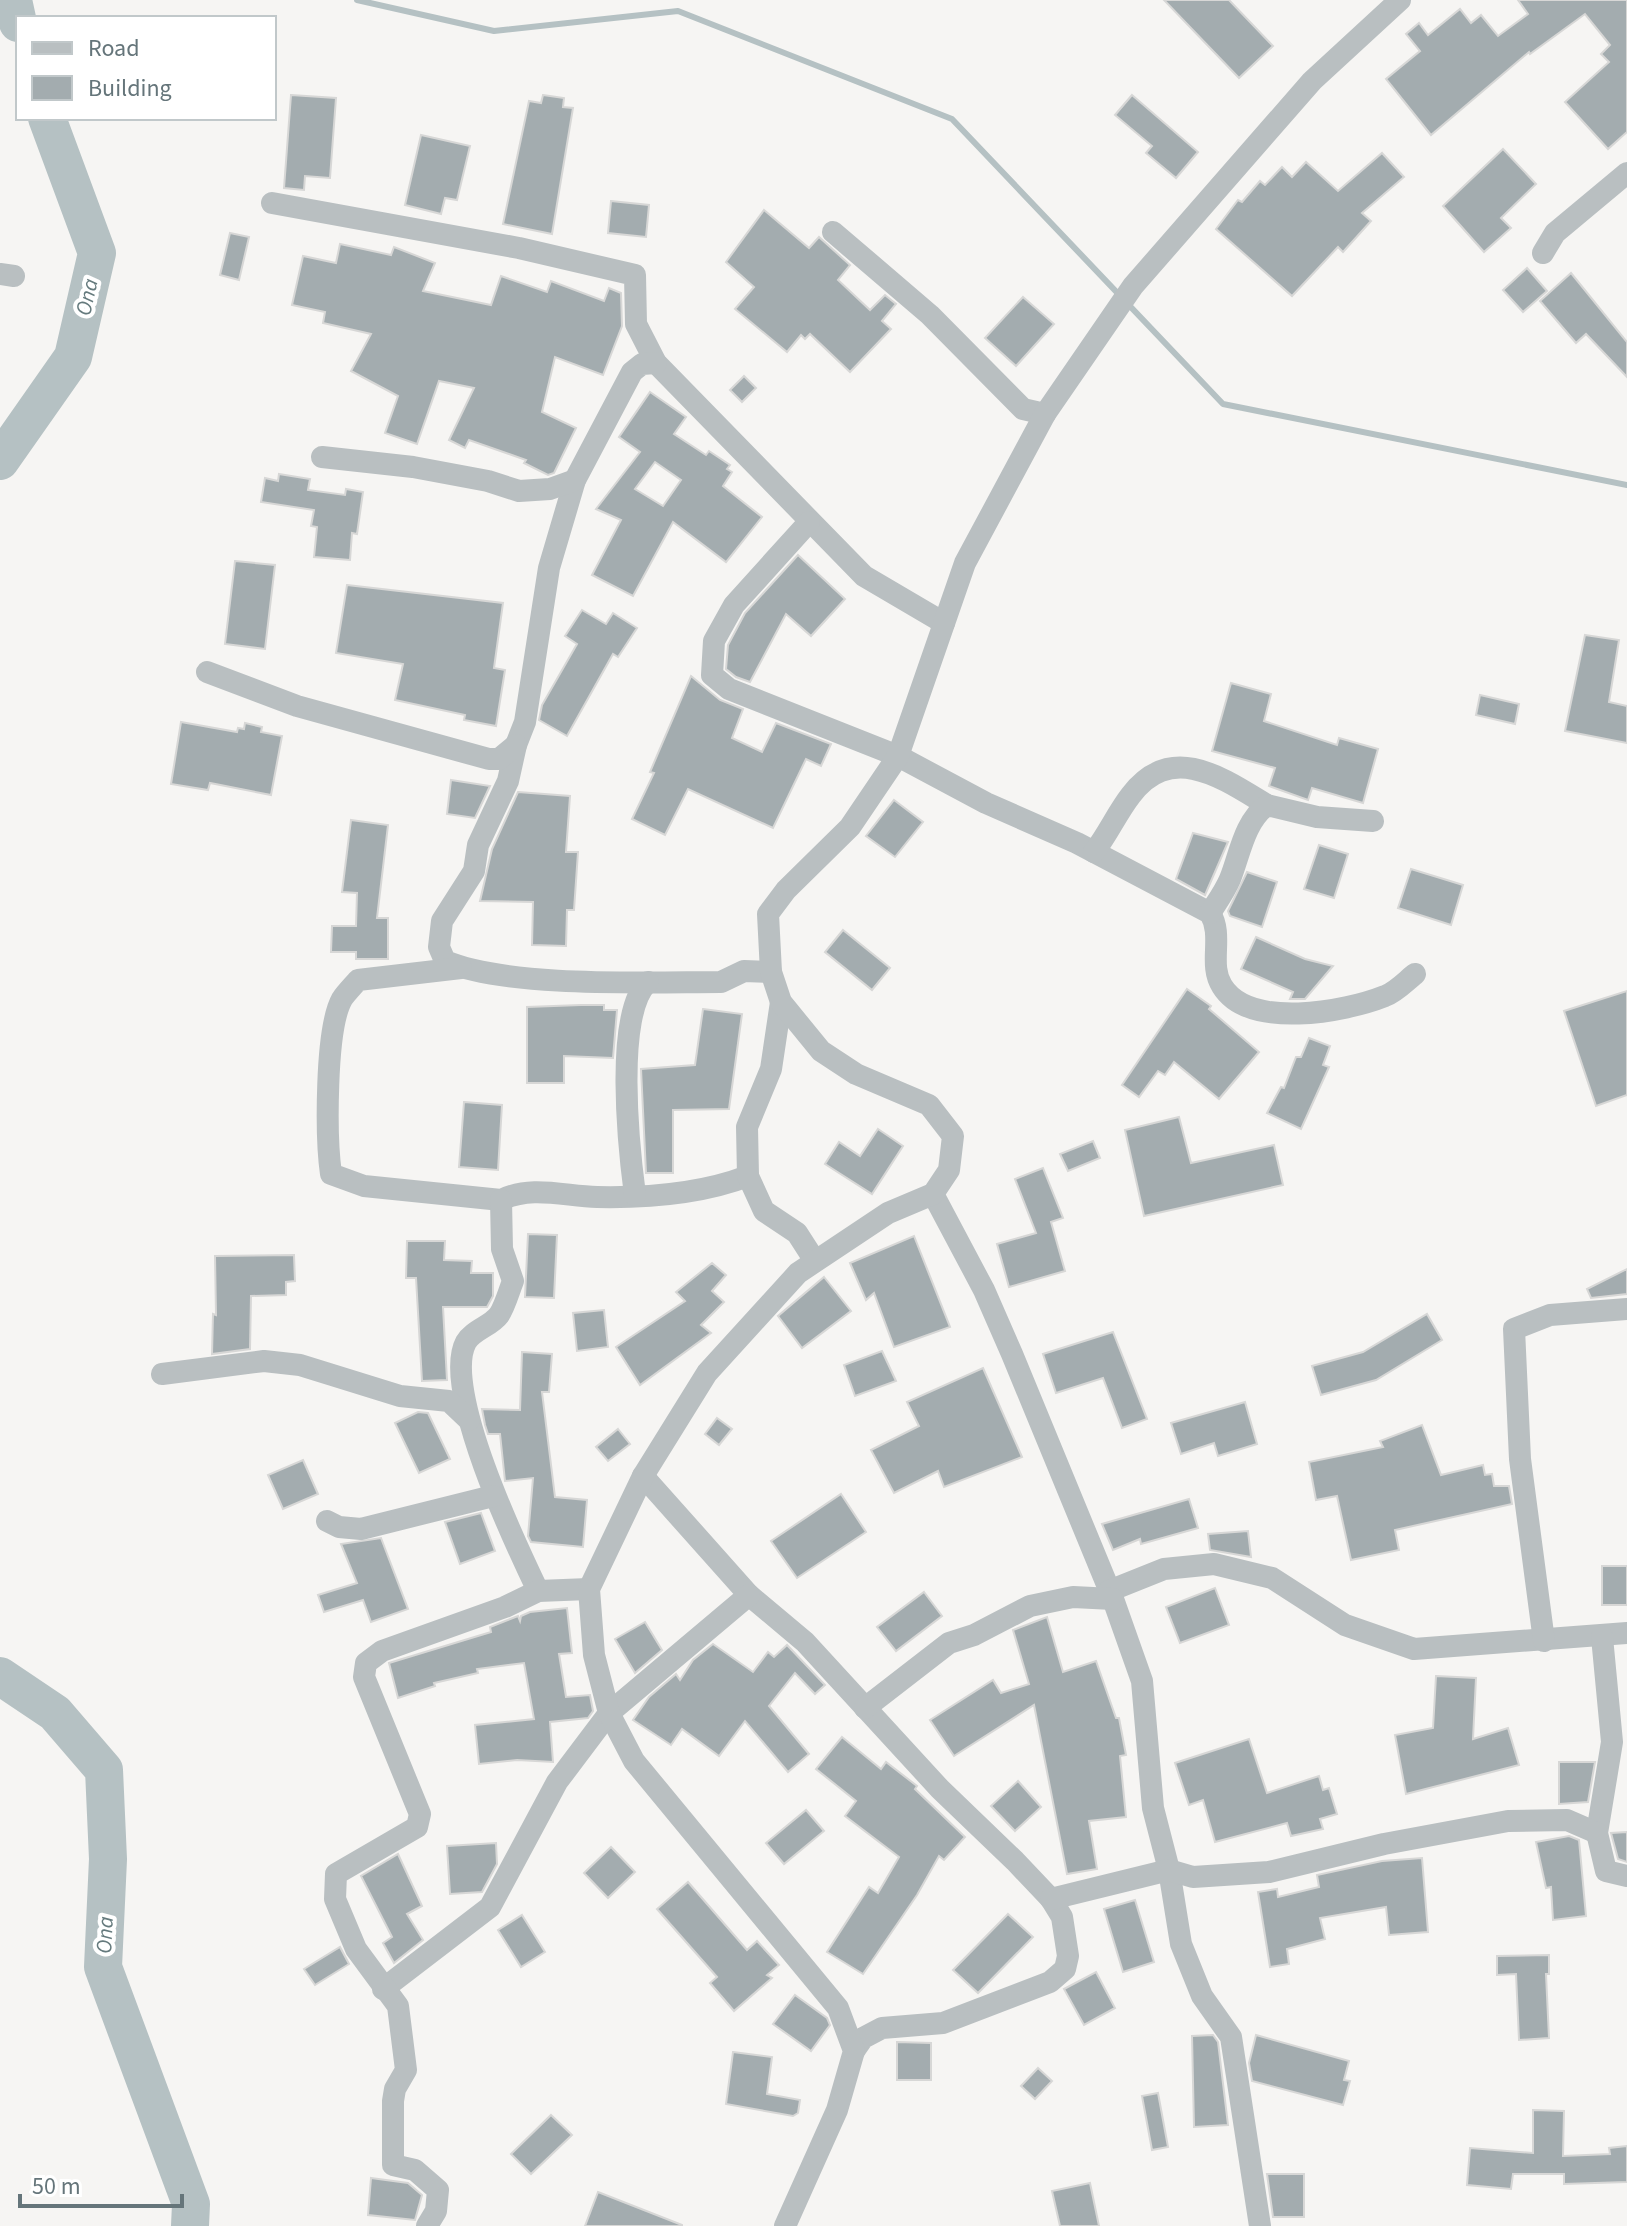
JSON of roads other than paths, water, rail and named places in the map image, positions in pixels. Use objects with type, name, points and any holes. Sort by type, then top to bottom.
[{"type":"street","points":[[854,2051],[838,2008],[634,1761],[609,1713],[594,1655],[589,1589],[643,1476],[707,1373],[798,1273],[888,1213],[933,1194],[949,1170],[953,1136],[929,1105],[856,1074],[821,1051],[781,1002],[771,972],[768,914],[786,890],[850,827],[898,756],[965,563],[1045,414],[1133,286],[1312,81],[1400,0]]},
{"type":"street","points":[[1543,253],[1555,233],[1627,173]]},
{"type":"street","points":[[272,203],[519,248],[635,275],[636,324],[656,363],[864,576],[904,603],[946,616]]},
{"type":"street","points":[[833,232],[930,315],[1023,409],[1045,414]]},
{"type":"street","points":[[461,968],[445,961],[439,947],[442,921],[474,871],[478,845],[508,781],[525,722],[549,568],[575,480],[632,372],[642,364],[656,363]]},
{"type":"street","points":[[322,457],[413,467],[488,481],[519,491],[550,489],[575,480]]},
{"type":"street","points":[[809,522],[734,605],[714,641],[712,675],[729,689],[898,756],[986,803],[1094,852],[1210,913],[1218,936],[1216,970],[1222,986],[1241,1005],[1282,1013],[1333,1012],[1388,995],[1415,974]]},
{"type":"street","points":[[904,603],[933,654]]},
{"type":"street","points":[[207,672],[297,706],[489,759],[499,759],[516,745]]},
{"type":"street","points":[[1094,852],[1144,779],[1170,768],[1200,768],[1267,805],[1317,817],[1373,821]]},
{"type":"street","points":[[1210,913],[1229,882],[1248,828],[1258,811],[1267,805]]},
{"type":"street","points":[[748,1176],[713,1189],[597,1197],[519,1191],[501,1200],[364,1186],[331,1174],[326,1140],[330,1066],[341,1001],[358,980],[461,968],[522,977],[648,982],[721,982],[744,971],[771,972]]},
{"type":"street","points":[[635,1195],[625,1089],[630,1021],[637,992],[648,982]]},
{"type":"street","points":[[781,1002],[771,1069],[747,1127],[748,1176],[764,1211],[797,1233],[815,1261]]},
{"type":"street","points":[[933,1194],[1012,1354],[1111,1595],[1142,1681],[1153,1808],[1169,1870],[1181,1944],[1202,1996],[1231,2037],[1260,2226]]},
{"type":"street","points":[[501,1200],[502,1249],[513,1281],[499,1316],[467,1340],[461,1357],[469,1420],[493,1496],[538,1591]]},
{"type":"street","points":[[1544,1641],[1520,1459],[1514,1329],[1550,1315],[1627,1309]]},
{"type":"street","points":[[162,1374],[264,1361],[300,1365],[400,1396],[449,1401],[469,1420]]},
{"type":"street","points":[[643,1476],[749,1595],[805,1642],[940,1789],[1051,1899],[1062,1917],[1068,1956],[1065,1969],[1050,1982],[943,2023],[882,2028],[863,2038],[854,2051],[837,2110],[785,2226]]},
{"type":"street","points":[[327,1521],[339,1527],[361,1529],[493,1496]]},
{"type":"street","points":[[865,1708],[949,1643],[974,1635],[1030,1606],[1073,1597],[1111,1595],[1164,1569],[1214,1564],[1272,1578],[1345,1625],[1414,1649],[1627,1633]]},
{"type":"street","points":[[427,2226],[436,2211],[438,2190],[415,2170],[393,2165],[393,2101],[395,2089],[406,2070],[398,2006],[356,1949],[333,1887],[336,1874],[417,1827],[420,1814],[364,1677],[366,1663],[382,1651],[505,1607],[538,1591],[589,1589]]},
{"type":"street","points":[[383,1989],[490,1907],[557,1782],[609,1713],[749,1595]]},
{"type":"street","points":[[1602,1637],[1612,1742],[1597,1833],[1606,1871],[1627,1876]]},
{"type":"street","points":[[1051,1899],[1144,1873],[1169,1870],[1193,1877],[1269,1872],[1384,1844],[1508,1821],[1567,1820],[1597,1833]]},
{"type":"waterway","name":"Ona","points":[[13,0],[16,16]]},
{"type":"waterway","points":[[357,0],[494,31],[678,11],[952,119],[1223,404],[1627,485]]},
{"type":"waterway","name":"Ona","points":[[0,461],[73,357],[97,253],[48,120]]},
{"type":"waterway","name":"Ona","points":[[0,1676],[55,1713],[104,1770],[108,1859],[103,1967],[191,2204],[190,2226]]}]
